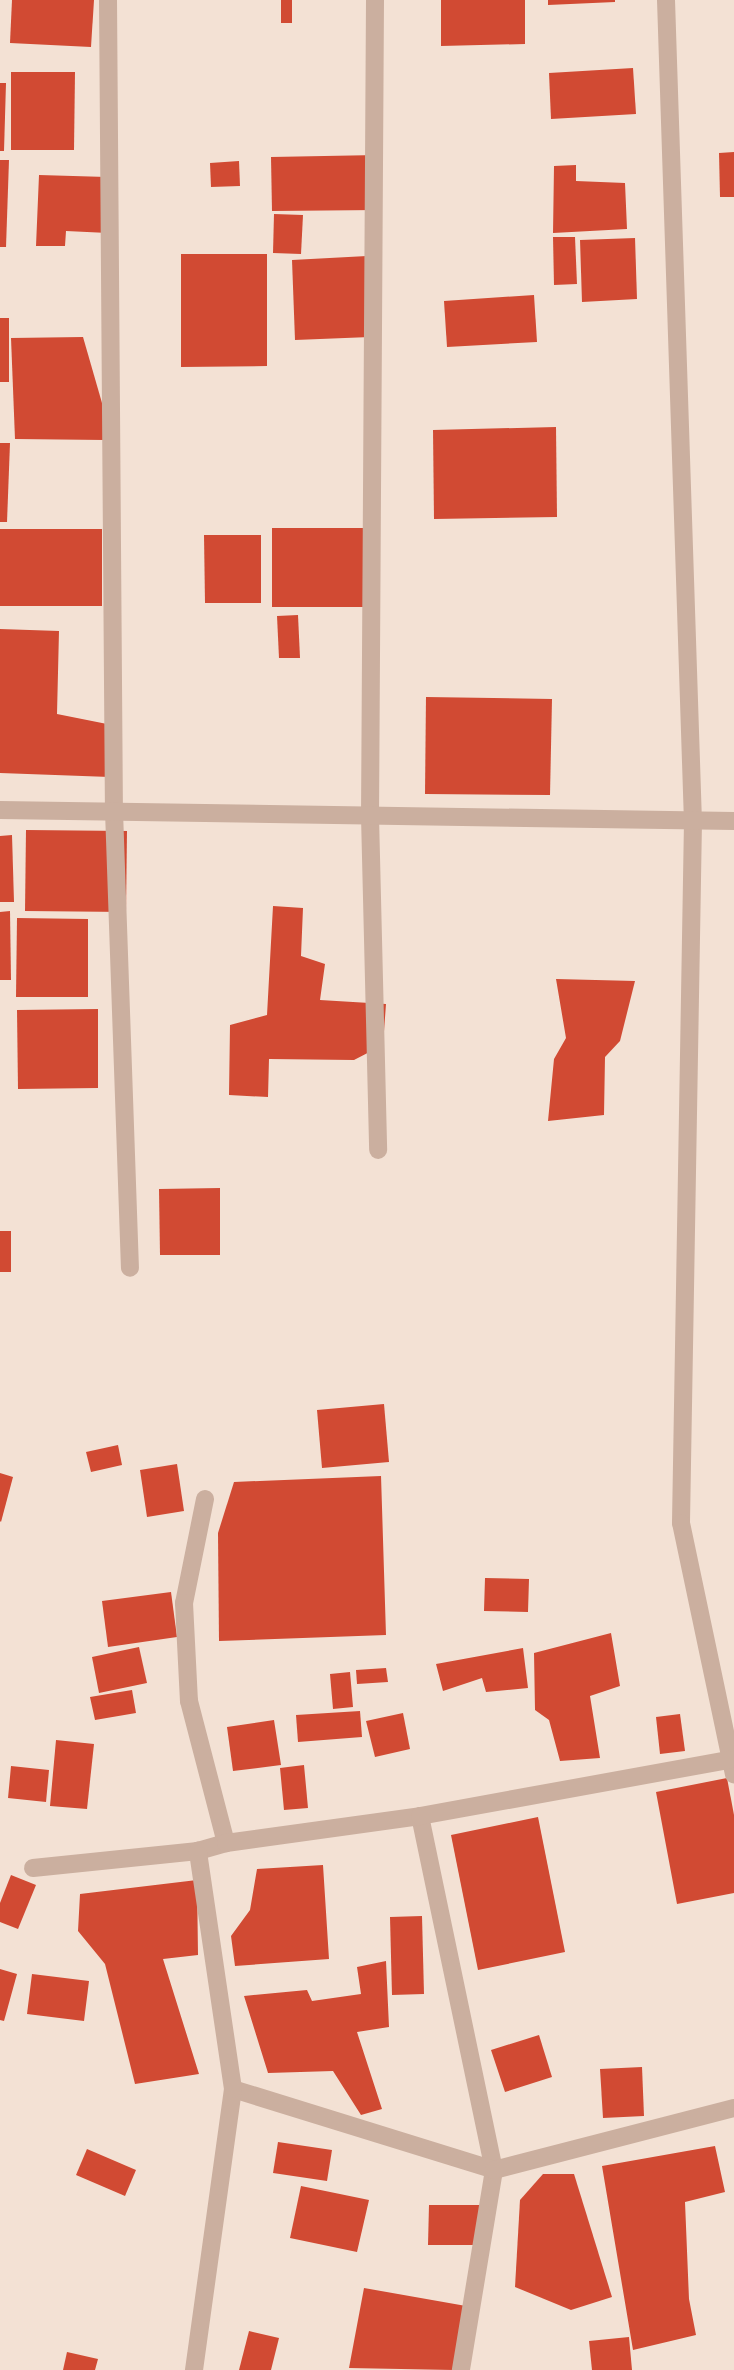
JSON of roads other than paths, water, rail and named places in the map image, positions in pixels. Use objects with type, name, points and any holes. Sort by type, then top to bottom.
[{"type":"street","points":[[108,0],[114,811],[130,1268]]},
{"type":"street","points":[[375,0],[370,816],[378,1150]]},
{"type":"street","points":[[33,1868],[198,1851],[226,1843],[420,1816],[731,1767],[681,1523],[693,821],[666,0]]},
{"type":"street","points":[[0,810],[734,821]]},
{"type":"street","points":[[205,1499],[184,1603],[189,1701],[226,1843]]},
{"type":"street","points":[[420,1816],[494,2170],[461,2370]]},
{"type":"street","points":[[194,2370],[233,2089],[198,1851]]},
{"type":"street","points":[[233,2089],[494,2170],[734,2108]]}]
